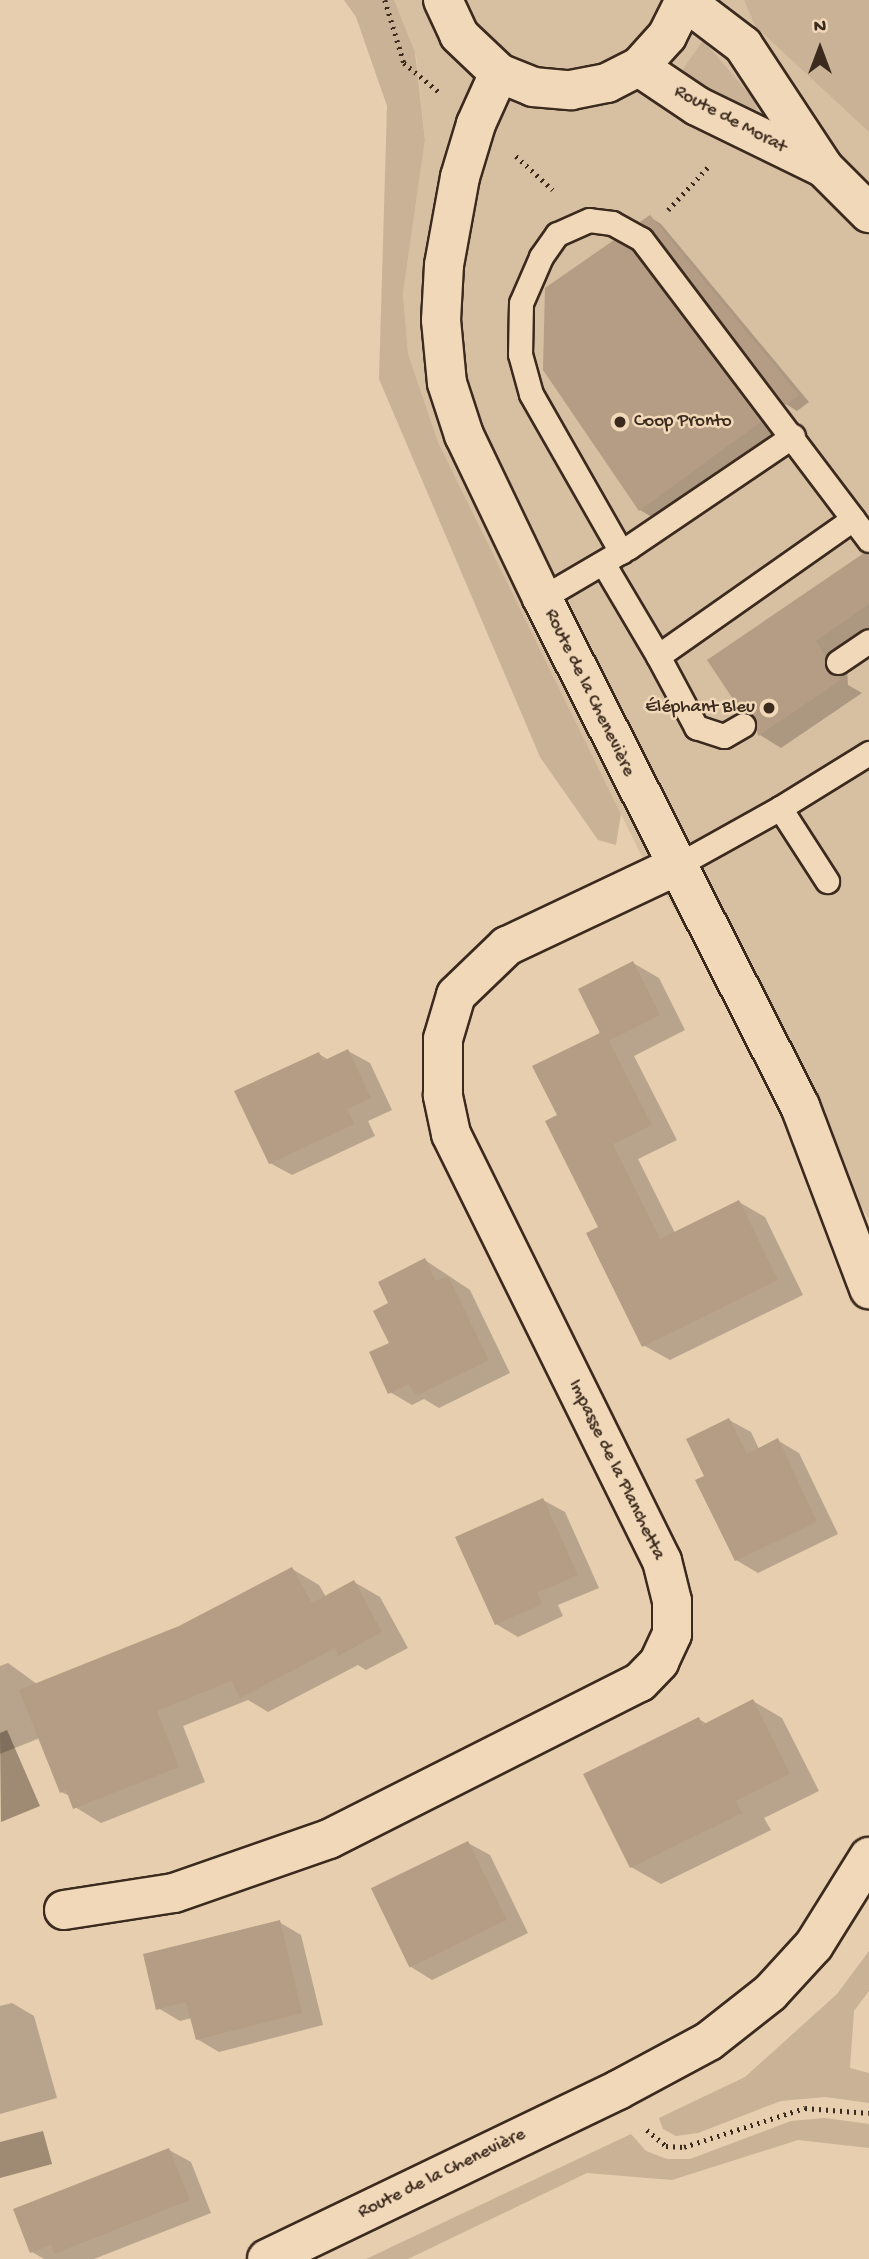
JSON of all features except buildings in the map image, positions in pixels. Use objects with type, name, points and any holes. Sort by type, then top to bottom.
[{"type":"street","name":"Route de Morat","points":[[443,0],[459,35],[499,73],[533,87],[571,90],[607,83],[639,67],[667,36],[685,1],[743,45],[824,168],[869,213]]},
{"type":"street","name":"Route de Morat","points":[[639,67],[696,106],[824,168]]},
{"type":"street","name":"Route de la Chenevière","points":[[499,73],[476,124],[460,177],[444,265],[441,320],[447,383],[464,435],[542,598],[800,1106],[869,1289]]},
{"type":"street","name":"Impasse de la Planchetta","points":[[64,1910],[174,1893],[329,1839],[640,1682],[659,1662],[672,1634],[672,1601],[662,1560],[451,1134],[443,1095],[443,1039],[456,995],[507,946],[676,866]]},
{"type":"street","name":"Route de la Chenevière","points":[[267,2259],[618,2090],[709,2041],[770,1993],[814,1945],[869,1857]]},
{"type":"lane","points":[[743,725],[724,736],[696,727],[658,656],[531,394],[520,354],[521,303],[557,234],[589,220],[612,223],[642,239],[869,540]]},
{"type":"lane","points":[[542,598],[612,557],[793,436]]},
{"type":"lane","points":[[658,656],[853,519]]},
{"type":"lane","points":[[838,663],[869,641]]},
{"type":"lane","points":[[676,866],[780,808],[869,752]]},
{"type":"lane","points":[[780,808],[827,881]]},
{"type":"path","points":[[642,239],[708,167]]},
{"type":"path","points":[[618,2090],[653,2139],[666,2146],[684,2147],[805,2108],[869,2113]]},
{"type":"shaded area","points":[[344,0],[394,0],[415,52],[425,140],[403,294],[408,353],[438,442],[621,814],[616,845],[598,840],[540,757],[379,379],[387,106],[356,17]]},
{"type":"shaded area","points":[[394,0],[869,0],[869,1219],[643,859],[438,442],[408,353],[403,294],[425,140],[416,55]]},
{"type":"shaded area","points":[[744,0],[869,0],[869,132],[755,26]]},
{"type":"shaded area","points":[[703,40],[757,103],[756,112],[748,115],[677,78]]},
{"type":"shaded area","points":[[7,1730],[40,1806],[1,1822],[0,1733]]},
{"type":"shaded area","points":[[869,1951],[869,1991],[854,2011],[850,2068],[869,2073],[869,2103],[825,2097],[781,2101],[698,2133],[676,2136],[663,2129],[659,2118],[745,2077],[837,1994]]},
{"type":"shaded area","points":[[825,2118],[869,2124],[869,2148],[798,2140],[672,2180],[587,2173],[408,2259],[366,2259],[631,2134],[646,2151],[667,2159],[690,2159],[791,2121]]},
{"type":"shaded area","points":[[43,2131],[52,2164],[0,2178],[0,2142]]},
{"type":"place","name":"Coop Pronto","points":[[620,422]]},
{"type":"place","name":"Éléphant Bleu","points":[[769,708]]}]
